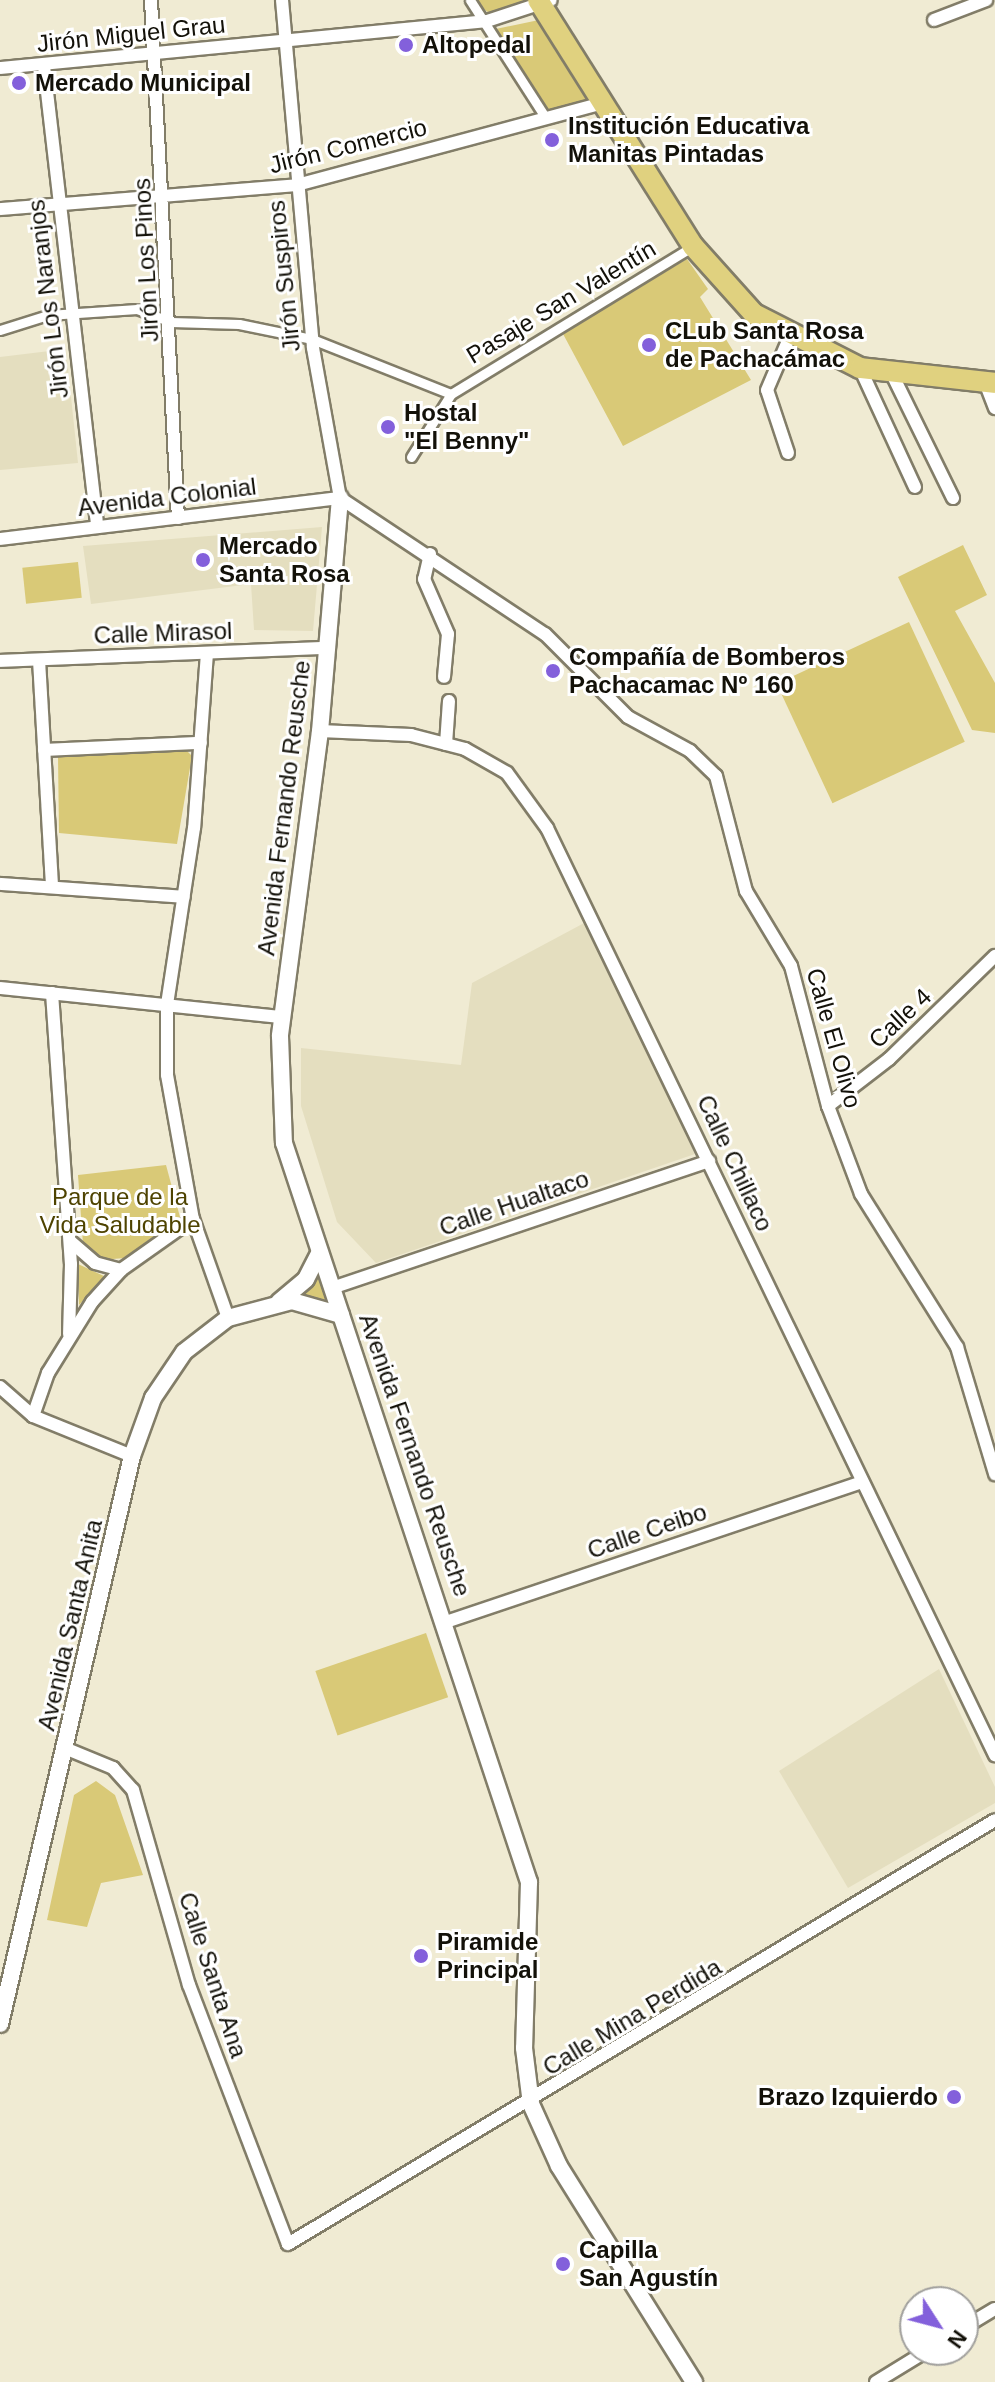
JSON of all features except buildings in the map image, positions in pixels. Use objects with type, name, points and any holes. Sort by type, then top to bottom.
[{"type":"main road","points":[[545,1],[693,246],[726,289],[790,336],[860,368],[893,376],[990,383]]},
{"type":"street","name":"Jirón Los Pinos","points":[[151,0],[167,199],[178,518]]},
{"type":"street","name":"Jirón Suspiros","points":[[282,0],[312,339],[340,498]]},
{"type":"street","points":[[470,0],[545,117]]},
{"type":"street","points":[[934,20],[986,0]]},
{"type":"street","name":"Jirón Miguel Grau","points":[[0,68],[484,22],[545,1]]},
{"type":"street","name":"Jirón Los Naranjos","points":[[44,66],[97,527]]},
{"type":"street","name":"Jirón Comercio","points":[[0,209],[167,199],[297,185],[604,103]]},
{"type":"street","name":"Pasaje San Valentín","points":[[411,457],[451,394],[693,246]]},
{"type":"street","name":"Pasaje San Valentín","points":[[0,330],[72,313],[137,309],[171,322],[239,324],[312,339],[451,394]]},
{"type":"street","points":[[788,453],[767,390],[790,336]]},
{"type":"street","points":[[860,368],[915,487]]},
{"type":"street","points":[[893,376],[953,498]]},
{"type":"street","points":[[990,383],[995,408]]},
{"type":"street","name":"Avenida Colonial","points":[[0,539],[340,498]]},
{"type":"street","name":"Calle El Olivo","points":[[340,498],[430,554],[565,649],[621,712],[690,751],[716,776],[746,891],[791,966],[828,1106],[861,1194],[957,1347],[995,1474]]},
{"type":"street","name":"Avenida Fernando Reusche","points":[[340,498],[320,731],[282,1017],[284,1143],[446,1622],[529,1882],[524,2048],[531,2104],[559,2166],[694,2382]]},
{"type":"street","points":[[430,554],[424,579],[448,634],[444,677]]},
{"type":"street","name":"Calle Mirasol","points":[[0,661],[328,648]]},
{"type":"street","points":[[207,653],[201,743],[184,897],[167,1005],[169,1112],[193,1219],[228,1318]]},
{"type":"street","points":[[39,660],[52,887]]},
{"type":"street","points":[[446,744],[449,701]]},
{"type":"street","name":"Calle Chillaco","points":[[320,731],[446,744],[507,773],[547,828],[995,1755]]},
{"type":"street","points":[[44,750],[201,743]]},
{"type":"street","points":[[0,884],[184,897]]},
{"type":"street","name":"Calle 4","points":[[828,1106],[889,1059],[995,956]]},
{"type":"street","points":[[0,988],[282,1017]]},
{"type":"street","points":[[52,993],[70,1241],[69,1334]]},
{"type":"street","name":"Calle Hualtaco","points":[[332,1288],[709,1161]]},
{"type":"street","points":[[33,1416],[69,1334],[121,1270],[193,1219]]},
{"type":"street","points":[[70,1241],[95,1263],[121,1270]]},
{"type":"street","name":"Avenida Santa Anita","points":[[0,2024],[67,1749],[132,1456],[167,1374],[228,1318],[279,1302],[306,1279],[320,1252]]},
{"type":"street","name":"Avenida Santa Anita","points":[[279,1302],[341,1315]]},
{"type":"street","points":[[0,1387],[33,1416],[132,1456]]},
{"type":"street","name":"Calle Ceibo","points":[[446,1622],[862,1482]]},
{"type":"street","name":"Calle Santa Ana","points":[[67,1749],[113,1768],[133,1790],[189,1985],[288,2244]]},
{"type":"street","name":"Calle Mina Perdida","points":[[288,2244],[531,2104],[995,1820]]},
{"type":"street","points":[[876,2382],[902,2366]]},
{"type":"shaded area","points":[[66,349],[78,463],[0,470],[0,357]]},
{"type":"shaded area","name":"Mercado Santa Rosa","points":[[322,527],[313,631],[254,630],[251,584],[91,604],[83,546]]},
{"type":"shaded area","points":[[586,922],[695,1154],[376,1263],[337,1222],[301,1106],[301,1048],[461,1065],[472,983]]},
{"type":"shaded area","points":[[939,1669],[995,1787],[995,1803],[848,1888],[779,1771]]},
{"type":"green space","points":[[472,0],[524,0],[493,16]]},
{"type":"green space","points":[[539,20],[570,64],[589,101],[545,114],[491,30]]},
{"type":"green space","name":"CLub Santa Rosa de Pachacámac","points":[[687,259],[708,289],[700,297],[751,380],[623,446],[562,332]]},
{"type":"green space","points":[[963,545],[987,595],[955,611],[995,683],[995,733],[972,730],[898,577]]},
{"type":"green space","points":[[78,562],[82,598],[26,604],[22,568]]},
{"type":"green space","points":[[909,622],[965,742],[832,803],[777,684]]},
{"type":"green space","points":[[186,750],[192,756],[177,844],[59,833],[58,757]]},
{"type":"green space","name":"Parque de la Vida Saludable","points":[[166,1165],[180,1217],[125,1258],[100,1260],[83,1244],[78,1175]]},
{"type":"green space","points":[[78,1264],[106,1277],[79,1305]]},
{"type":"green space","points":[[322,1269],[332,1302],[298,1297]]},
{"type":"green space","points":[[426,1633],[448,1697],[338,1735],[315,1671]]},
{"type":"green space","points":[[96,1781],[115,1795],[143,1875],[101,1883],[87,1927],[47,1920],[74,1795]]},
{"type":"place","name":"Altopedal","points":[[406,45]]},
{"type":"place","name":"Mercado Municipal","points":[[19,83]]},
{"type":"place","name":"Institución Educativa Manitas Pintadas","points":[[552,140]]},
{"type":"place","name":"CLub Santa Rosa de Pachacámac","points":[[649,345]]},
{"type":"place","name":"Hostal \"El Benny\"","points":[[388,427]]},
{"type":"place","name":"Mercado Santa Rosa","points":[[203,560]]},
{"type":"place","name":"Compañía de Bomberos Pachacamac Nº 160","points":[[553,671]]},
{"type":"place","name":"Piramide Principal","points":[[421,1956]]},
{"type":"place","name":"Brazo Izquierdo","points":[[954,2097]]},
{"type":"place","name":"Capilla San Agustín","points":[[563,2264]]}]
